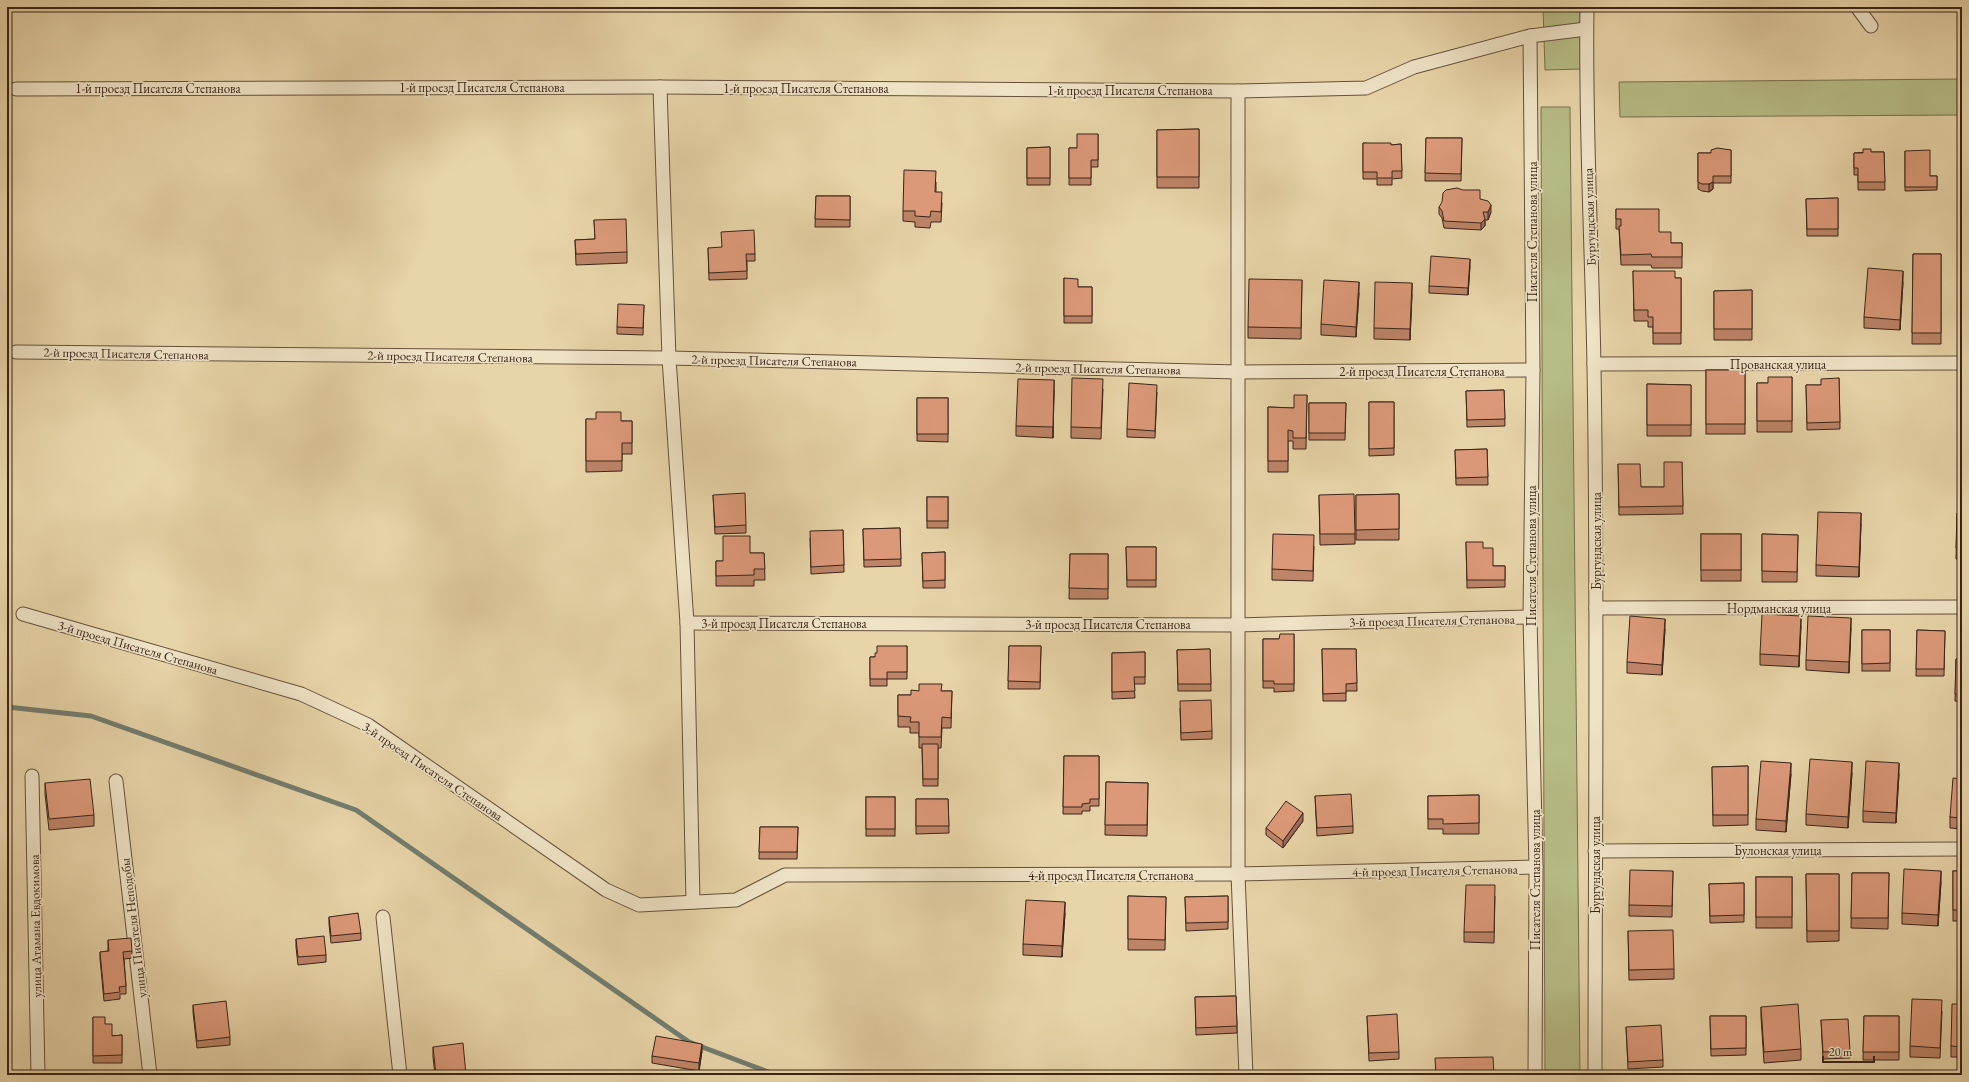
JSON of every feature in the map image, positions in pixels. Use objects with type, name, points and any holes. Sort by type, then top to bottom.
[{"type":"street","name":"Бургундская улица","points":[[1587,7],[1588,158],[1594,364],[1596,608],[1595,1075]]},
{"type":"street","points":[[1857,7],[1871,26]]},
{"type":"street","name":"1-й проезд Писателя Степанова","points":[[16,89],[660,87],[1238,91],[1366,88],[1414,67],[1530,36],[1586,29]]},
{"type":"street","name":"Писателя Степанова улица","points":[[1530,36],[1533,370],[1530,617],[1536,867],[1535,1075]]},
{"type":"street","points":[[660,87],[669,358],[687,623],[693,902]]},
{"type":"street","points":[[1238,91],[1238,874],[1246,1075]]},
{"type":"street","name":"2-й проезд Писателя Степанова","points":[[16,352],[669,358],[1238,372],[1533,370]]},
{"type":"street","name":"Прованская улица","points":[[1594,364],[1962,363]]},
{"type":"street","name":"Нордманская улица","points":[[1596,608],[1962,607]]},
{"type":"street","name":"3-й проезд Писателя Степанова","points":[[23,614],[301,694],[368,725],[606,890],[639,905],[693,902]]},
{"type":"street","name":"3-й проезд Писателя Степанова","points":[[687,623],[1238,625],[1530,617]]},
{"type":"street","name":"улица Атамана Евдокимова","points":[[32,776],[38,1075]]},
{"type":"street","name":"улица Писателя Неподобы","points":[[116,782],[150,1075]]},
{"type":"street","name":"Булонская улица","points":[[1595,851],[1962,849]]},
{"type":"street","name":"4-й проезд Писателя Степанова","points":[[693,902],[736,900],[785,875],[1238,874],[1536,867]]},
{"type":"street","points":[[383,917],[400,1075]]},
{"type":"green space","points":[[1543,7],[1580,7],[1581,69],[1545,70]]},
{"type":"green space","points":[[1962,79],[1962,115],[1620,117],[1619,82]]},
{"type":"green space","points":[[1541,107],[1570,107],[1580,1075],[1545,1075]]},
{"type":"building","points":[[1199,129],[1199,177],[1157,177],[1157,130]]},
{"type":"building","points":[[1077,134],[1098,134],[1098,160],[1091,160],[1091,178],[1069,178],[1069,148],[1077,148]]},
{"type":"building","points":[[1426,138],[1462,138],[1461,174],[1425,173]]},
{"type":"building","points":[[1363,143],[1391,143],[1391,145],[1401,144],[1402,171],[1392,171],[1392,178],[1377,178],[1377,172],[1363,172]]},
{"type":"building","points":[[1050,147],[1050,178],[1027,178],[1027,148]]},
{"type":"building","points":[[1717,148],[1731,150],[1731,176],[1713,176],[1713,182],[1709,184],[1702,184],[1698,182],[1698,153],[1711,153],[1711,150]]},
{"type":"building","points":[[1863,149],[1871,149],[1871,152],[1884,152],[1885,182],[1858,182],[1858,168],[1854,168],[1854,153],[1863,153]]},
{"type":"building","points":[[1930,150],[1930,176],[1937,176],[1937,187],[1905,187],[1905,151]]},
{"type":"building","points":[[904,170],[936,171],[935,192],[942,192],[941,212],[931,211],[930,217],[915,216],[915,211],[903,211]]},
{"type":"building","points":[[1457,188],[1463,190],[1480,190],[1480,199],[1488,201],[1491,205],[1488,212],[1483,212],[1485,219],[1481,223],[1444,221],[1442,211],[1439,207],[1442,202],[1443,193],[1446,190]]},
{"type":"building","points":[[816,196],[850,196],[850,220],[815,219]]},
{"type":"building","points":[[1838,198],[1838,229],[1807,229],[1806,199]]},
{"type":"building","points":[[1616,209],[1659,209],[1659,232],[1671,232],[1671,243],[1682,243],[1682,257],[1652,257],[1651,254],[1621,255],[1619,226],[1621,226],[1621,219],[1616,219]]},
{"type":"building","points":[[626,219],[627,252],[576,254],[575,240],[595,239],[594,220]]},
{"type":"building","points":[[754,230],[755,254],[746,254],[747,271],[709,273],[708,248],[722,247],[721,232]]},
{"type":"building","points":[[1913,254],[1941,254],[1941,333],[1912,333]]},
{"type":"building","points":[[1431,256],[1470,259],[1468,288],[1429,286]]},
{"type":"building","points":[[1960,267],[1962,267],[1962,297]]},
{"type":"building","points":[[1868,268],[1903,271],[1900,320],[1864,317]]},
{"type":"building","points":[[1633,271],[1675,271],[1675,278],[1681,278],[1681,333],[1653,333],[1653,317],[1648,317],[1648,310],[1634,310]]},
{"type":"building","points":[[1064,278],[1078,279],[1078,287],[1092,287],[1092,316],[1064,316]]},
{"type":"building","points":[[1249,279],[1302,280],[1301,328],[1248,327]]},
{"type":"building","points":[[1324,280],[1359,282],[1356,327],[1321,324]]},
{"type":"building","points":[[1375,282],[1412,283],[1410,329],[1374,328]]},
{"type":"building","points":[[1752,290],[1752,329],[1714,329],[1714,291]]},
{"type":"building","points":[[618,304],[644,305],[643,328],[617,327]]},
{"type":"building","points":[[1706,370],[1745,370],[1745,424],[1706,424]]},
{"type":"building","points":[[1768,377],[1792,377],[1792,421],[1757,421],[1757,383],[1768,383]]},
{"type":"building","points":[[1072,378],[1103,379],[1101,428],[1071,427]]},
{"type":"building","points":[[1839,378],[1840,422],[1807,423],[1806,385],[1821,385],[1821,379]]},
{"type":"building","points":[[1018,379],[1054,380],[1053,427],[1016,426]]},
{"type":"building","points":[[1129,383],[1157,385],[1155,431],[1127,429]]},
{"type":"building","points":[[1962,383],[1962,422],[1959,421]]},
{"type":"building","points":[[1647,384],[1691,385],[1691,425],[1647,425]]},
{"type":"building","points":[[1504,390],[1505,419],[1467,420],[1466,391]]},
{"type":"building","points":[[1294,395],[1307,395],[1306,438],[1293,438],[1293,431],[1288,430],[1288,461],[1268,461],[1268,407],[1294,408]]},
{"type":"building","points":[[917,398],[948,398],[948,434],[917,434]]},
{"type":"building","points":[[1369,402],[1394,402],[1394,448],[1369,449]]},
{"type":"building","points":[[1309,403],[1346,403],[1345,433],[1309,433]]},
{"type":"building","points":[[596,412],[621,412],[621,421],[632,421],[632,443],[622,443],[622,461],[586,461],[586,419],[596,419]]},
{"type":"building","points":[[1487,449],[1488,477],[1456,478],[1455,450]]},
{"type":"building","points":[[1664,462],[1682,462],[1683,506],[1619,507],[1618,464],[1640,464],[1641,487],[1664,487]]},
{"type":"building","points":[[745,493],[746,525],[715,527],[713,495]]},
{"type":"building","points":[[1354,494],[1355,534],[1320,534],[1319,495]]},
{"type":"building","points":[[1399,494],[1399,529],[1356,530],[1356,495]]},
{"type":"building","points":[[927,497],[948,497],[948,521],[927,521]]},
{"type":"building","points":[[1818,512],[1861,513],[1859,567],[1816,565]]},
{"type":"building","points":[[1957,513],[1962,513],[1962,563],[1961,548],[1956,548]]},
{"type":"building","points":[[900,528],[901,559],[864,560],[863,529]]},
{"type":"building","points":[[843,530],[844,565],[811,567],[810,531]]},
{"type":"building","points":[[1273,534],[1314,535],[1313,571],[1272,569]]},
{"type":"building","points":[[1701,534],[1741,534],[1741,570],[1701,570]]},
{"type":"building","points":[[1762,534],[1798,535],[1797,572],[1762,571]]},
{"type":"building","points":[[723,536],[750,536],[750,553],[764,553],[765,569],[754,569],[754,575],[716,576],[716,561],[723,561]]},
{"type":"building","points":[[1466,542],[1483,542],[1483,548],[1493,548],[1493,566],[1505,566],[1505,580],[1467,580]]},
{"type":"building","points":[[1126,547],[1156,547],[1156,580],[1127,580]]},
{"type":"building","points":[[945,552],[945,580],[923,581],[922,553]]},
{"type":"building","points":[[1070,554],[1108,554],[1108,589],[1069,588]]},
{"type":"building","points":[[1762,614],[1801,616],[1799,656],[1760,654]]},
{"type":"building","points":[[1630,616],[1665,619],[1662,665],[1627,662]]},
{"type":"building","points":[[1808,616],[1851,618],[1849,662],[1806,660]]},
{"type":"building","points":[[1862,630],[1890,630],[1890,663],[1862,664]]},
{"type":"building","points":[[1917,630],[1945,631],[1944,669],[1916,669]]},
{"type":"building","points":[[1280,634],[1294,634],[1294,684],[1274,684],[1274,681],[1263,681],[1263,639],[1279,639]]},
{"type":"building","points":[[877,646],[907,646],[907,672],[887,672],[887,679],[870,679],[870,657],[875,657],[875,653],[877,653]]},
{"type":"building","points":[[1009,646],[1041,646],[1040,682],[1008,681]]},
{"type":"building","points":[[1210,649],[1211,684],[1178,684],[1177,650]]},
{"type":"building","points":[[1322,649],[1356,649],[1357,683],[1346,684],[1346,693],[1323,694]]},
{"type":"building","points":[[1145,652],[1145,677],[1134,677],[1135,691],[1112,692],[1112,653]]},
{"type":"building","points":[[1956,659],[1962,659],[1962,694],[1955,694]]},
{"type":"building","points":[[919,684],[942,684],[941,691],[952,691],[951,718],[942,717],[941,737],[919,737],[919,722],[910,722],[911,717],[898,716],[898,695],[911,695],[911,690],[919,691]]},
{"type":"building","points":[[1211,700],[1212,731],[1181,733],[1180,701]]},
{"type":"building","points":[[922,744],[938,744],[938,779],[923,779]]},
{"type":"building","points":[[1064,756],[1099,756],[1099,799],[1090,799],[1090,803],[1082,804],[1082,807],[1063,807]]},
{"type":"building","points":[[1810,759],[1852,762],[1848,817],[1806,814]]},
{"type":"building","points":[[1761,761],[1791,763],[1786,821],[1756,819]]},
{"type":"building","points":[[1866,761],[1899,763],[1896,813],[1863,811]]},
{"type":"building","points":[[1748,766],[1748,815],[1713,815],[1712,767]]},
{"type":"building","points":[[1953,778],[1962,779],[1962,818],[1950,817]]},
{"type":"building","points":[[90,779],[94,815],[49,819],[45,783]]},
{"type":"building","points":[[1106,782],[1148,783],[1147,825],[1105,825]]},
{"type":"building","points":[[1351,794],[1353,826],[1317,828],[1315,796]]},
{"type":"building","points":[[1479,795],[1479,823],[1443,824],[1443,819],[1428,819],[1428,796]]},
{"type":"building","points":[[866,797],[895,797],[895,829],[866,829]]},
{"type":"building","points":[[916,799],[948,799],[949,826],[916,826]]},
{"type":"building","points":[[1286,801],[1303,813],[1283,841],[1266,828]]},
{"type":"building","points":[[760,827],[798,827],[797,852],[759,852]]},
{"type":"building","points":[[1904,869],[1941,871],[1938,915],[1902,913]]},
{"type":"building","points":[[1630,870],[1673,871],[1672,906],[1629,905]]},
{"type":"building","points":[[1953,871],[1962,871],[1962,910],[1953,910]]},
{"type":"building","points":[[1852,873],[1889,873],[1888,918],[1851,918]]},
{"type":"building","points":[[1806,874],[1839,874],[1839,931],[1807,931]]},
{"type":"building","points":[[1756,877],[1792,877],[1792,917],[1756,917]]},
{"type":"building","points":[[1744,883],[1744,915],[1710,916],[1709,884]]},
{"type":"building","points":[[1466,885],[1495,885],[1494,932],[1464,932]]},
{"type":"building","points":[[1128,896],[1166,897],[1165,940],[1128,939]]},
{"type":"building","points":[[1228,896],[1228,922],[1186,923],[1185,897]]},
{"type":"building","points":[[1026,900],[1065,902],[1062,946],[1023,944]]},
{"type":"building","points":[[358,913],[361,933],[331,936],[329,917]]},
{"type":"building","points":[[1673,930],[1674,969],[1629,970],[1628,931]]},
{"type":"building","points":[[324,936],[326,955],[298,957],[296,939]]},
{"type":"building","points":[[131,938],[132,951],[123,952],[126,986],[119,987],[120,992],[104,994],[100,952],[109,951],[108,940]]},
{"type":"building","points":[[7,989],[11,989],[11,999],[7,999]]},
{"type":"building","points":[[1236,996],[1237,1026],[1196,1028],[1195,997]]},
{"type":"building","points":[[1912,999],[1942,1000],[1940,1048],[1910,1046]]},
{"type":"building","points":[[226,1001],[230,1037],[197,1041],[193,1005]]},
{"type":"building","points":[[1798,1004],[1801,1049],[1764,1052],[1761,1007]]},
{"type":"building","points":[[1952,1004],[1962,1004],[1962,1047],[1951,1046]]},
{"type":"building","points":[[1397,1014],[1399,1052],[1369,1053],[1367,1016]]},
{"type":"building","points":[[1710,1016],[1746,1016],[1746,1048],[1711,1049]]},
{"type":"building","points":[[1864,1016],[1899,1016],[1899,1052],[1863,1052]]},
{"type":"building","points":[[93,1017],[105,1017],[105,1024],[112,1024],[112,1036],[122,1035],[122,1055],[93,1056]]},
{"type":"building","points":[[1848,1019],[1850,1051],[1823,1052],[1821,1020]]},
{"type":"building","points":[[1661,1025],[1663,1060],[1628,1062],[1626,1027]]},
{"type":"building","points":[[656,1036],[702,1044],[699,1063],[652,1056]]},
{"type":"building","points":[[463,1043],[466,1075],[436,1075],[433,1047]]},
{"type":"building","points":[[1493,1057],[1494,1075],[1436,1075],[1435,1058]]},
{"type":"waterway","points":[[7,707],[91,716],[356,810],[689,1042],[776,1075]]}]
